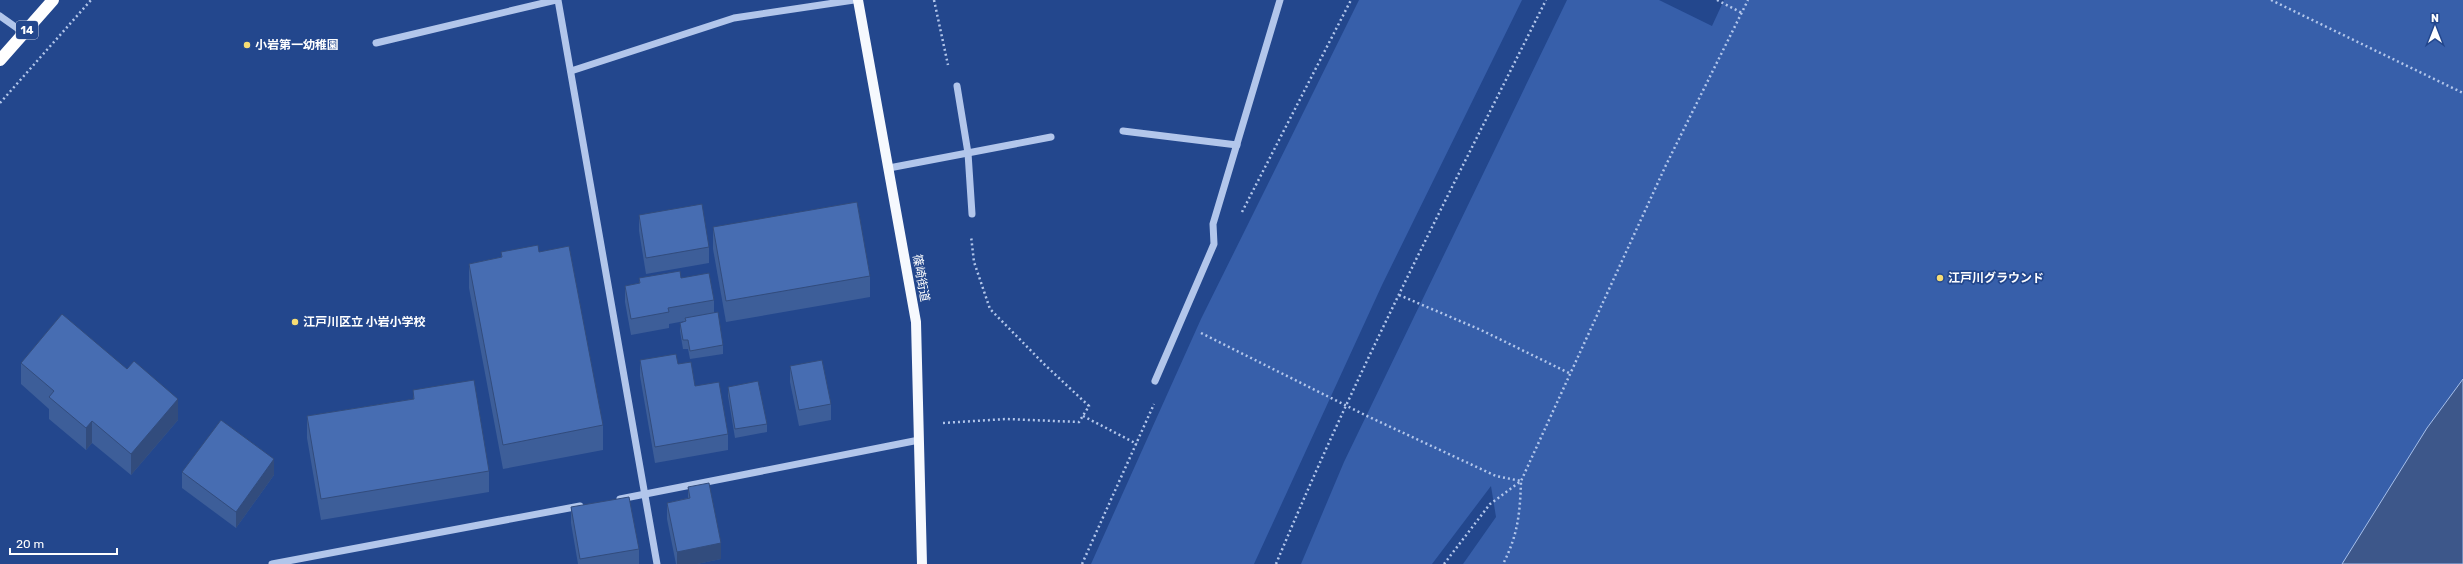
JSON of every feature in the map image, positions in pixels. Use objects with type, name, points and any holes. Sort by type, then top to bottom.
[{"type":"highway","name":"14","points":[[0,60],[53,0]]},
{"type":"main road","name":"篠崎街道","points":[[858,0],[916,322],[922,564]]},
{"type":"street","points":[[376,43],[557,0],[571,71],[657,564]]},
{"type":"street","points":[[571,71],[734,18],[854,0]]},
{"type":"street","points":[[1155,381],[1214,244],[1213,224],[1280,0]]},
{"type":"street","points":[[0,16],[24,33]]},
{"type":"street","points":[[957,86],[968,153],[972,214]]},
{"type":"street","points":[[1123,132],[1237,145]]},
{"type":"street","points":[[889,168],[1051,137]]},
{"type":"street","points":[[613,500],[919,440]]},
{"type":"street","points":[[272,564],[590,504]]},
{"type":"path","points":[[0,103],[91,0]]},
{"type":"path","points":[[934,0],[952,83],[957,86]]},
{"type":"path","points":[[1276,564],[1301,504],[1399,295],[1546,0]]},
{"type":"path","points":[[1717,0],[1742,13]]},
{"type":"path","points":[[1503,564],[1511,549],[1520,521],[1521,481],[1666,165],[1748,0]]},
{"type":"path","points":[[2271,0],[2463,93]]},
{"type":"path","points":[[943,424],[1006,419],[1079,422],[1089,406],[1045,365],[990,309],[974,262],[968,216],[972,214]]},
{"type":"path","points":[[1399,295],[1481,330],[1570,374]]},
{"type":"path","points":[[1195,330],[1348,406],[1496,476],[1521,481]]},
{"type":"path","points":[[1083,416],[1137,444]]},
{"type":"path","points":[[1444,564],[1490,504],[1521,481]]},
{"type":"shaded area","points":[[1359,0],[1522,0],[1382,285],[1254,564],[1091,564],[1201,319]]},
{"type":"shaded area","points":[[1567,0],[1659,0],[1712,26],[1724,0],[2463,0],[2463,379],[2427,428],[2342,564],[1463,564],[1496,517],[1491,486],[1432,564],[1301,564],[1344,462]]},
{"type":"shaded area","points":[[2463,379],[2463,564],[2342,564],[2427,428]]},
{"type":"building","points":[[857,202],[870,276],[726,301],[713,227]]},
{"type":"building","points":[[702,204],[709,247],[646,258],[639,215]]},
{"type":"building","points":[[538,245],[539,252],[569,246],[603,425],[503,445],[469,264],[502,257],[501,252]]},
{"type":"building","points":[[680,271],[681,278],[709,273],[714,300],[668,308],[669,312],[631,319],[625,286],[640,283],[639,278]]},
{"type":"building","points":[[718,312],[723,345],[690,351],[688,340],[683,340],[680,323],[686,321],[685,318]]},
{"type":"building","points":[[62,314],[127,369],[134,361],[178,399],[131,454],[92,421],[86,428],[49,397],[54,391],[21,363]]},
{"type":"building","points":[[676,354],[678,364],[691,362],[695,386],[719,382],[728,434],[655,447],[640,360]]},
{"type":"building","points":[[822,360],[831,404],[799,410],[790,366]]},
{"type":"building","points":[[474,380],[489,471],[321,499],[307,416],[414,399],[413,390]]},
{"type":"building","points":[[758,381],[767,424],[735,429],[728,387]]},
{"type":"building","points":[[221,420],[274,459],[236,512],[182,472]]},
{"type":"building","points":[[709,483],[721,543],[677,552],[667,503],[690,498],[688,487]]},
{"type":"building","points":[[629,497],[639,549],[580,559],[571,507]]},
{"type":"place","name":"小岩第一幼稚園","points":[[247,45]]},
{"type":"place","name":"江戸川グラウンド","points":[[1940,278]]},
{"type":"place","name":"江戸川区立 小岩小学校","points":[[295,322]]}]
